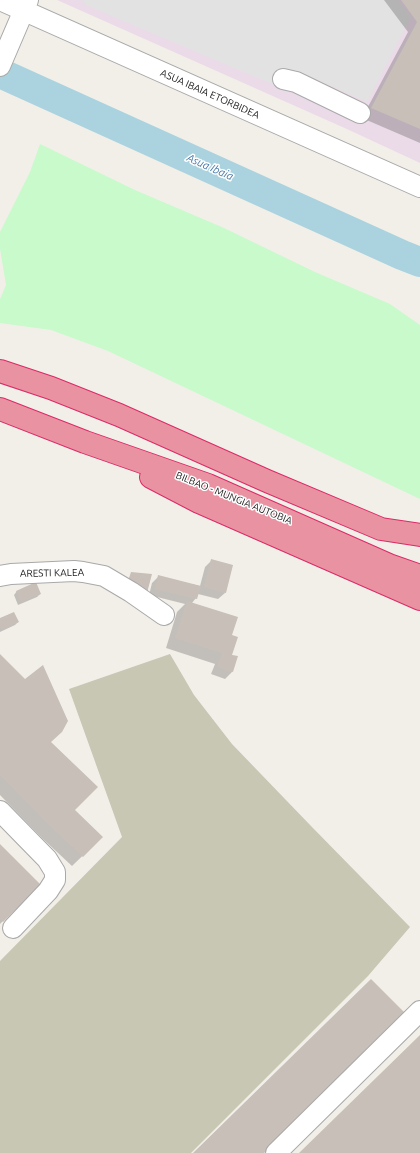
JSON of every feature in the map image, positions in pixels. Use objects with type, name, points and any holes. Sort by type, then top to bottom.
[{"type":"highway","points":[[0,371],[51,388],[119,416],[267,481],[420,544]]},
{"type":"highway","name":"BILBAO - MUNGIA AUTOBIA","points":[[0,409],[84,442],[208,485],[389,565],[420,576]]},
{"type":"highway","points":[[84,442],[199,502],[420,599]]},
{"type":"highway","points":[[381,529],[420,535]]},
{"type":"street","name":"ASUA IBAIA ETORBIDEA","points":[[0,0],[26,5],[206,93],[420,187]]},
{"type":"street","points":[[0,66],[26,5]]},
{"type":"street","points":[[283,79],[296,82],[360,113]]},
{"type":"street","name":"ARESTI KALEA","points":[[0,576],[11,574],[74,571],[94,573],[104,576],[131,592],[164,615]]},
{"type":"street","points":[[0,811],[47,859],[55,872],[55,880],[48,891],[13,928]]},
{"type":"street","points":[[276,1153],[420,1011]]},
{"type":"shaded area","points":[[57,0],[420,0],[420,163],[349,130]]},
{"type":"shaded area","points":[[82,0],[398,0],[411,17],[367,102],[302,73],[286,90],[86,5]]},
{"type":"shaded area","points":[[170,654],[194,695],[232,744],[410,927],[368,976],[191,1153],[0,1153],[0,961],[122,837],[69,689]]},
{"type":"green space","points":[[40,144],[135,190],[224,228],[315,272],[390,304],[420,325],[420,499],[108,351],[51,330],[0,323],[0,299],[6,285],[0,249],[0,232],[30,172]]},
{"type":"building","points":[[401,0],[420,0],[420,129],[371,108],[417,22]]},
{"type":"building","points":[[211,559],[233,565],[226,593],[204,587]]},
{"type":"building","points":[[131,572],[152,574],[147,593],[128,581]]},
{"type":"building","points":[[158,575],[201,586],[197,599],[155,589]]},
{"type":"building","points":[[36,582],[41,594],[21,602],[16,591]]},
{"type":"building","points":[[187,601],[238,617],[232,635],[238,637],[232,655],[238,656],[233,672],[217,667],[222,653],[175,638]]},
{"type":"building","points":[[14,612],[19,622],[2,630],[0,626],[0,618]]},
{"type":"building","points":[[0,654],[25,679],[43,665],[68,721],[62,732],[51,742],[98,787],[75,810],[103,837],[83,857],[0,775]]},
{"type":"building","points":[[0,844],[41,885],[3,922],[0,918]]},
{"type":"building","points":[[371,979],[407,1015],[264,1153],[193,1153]]},
{"type":"building","points":[[420,1035],[420,1153],[299,1153]]},
{"type":"waterway","name":"Asua Ibaia","points":[[0,73],[420,262]]}]
